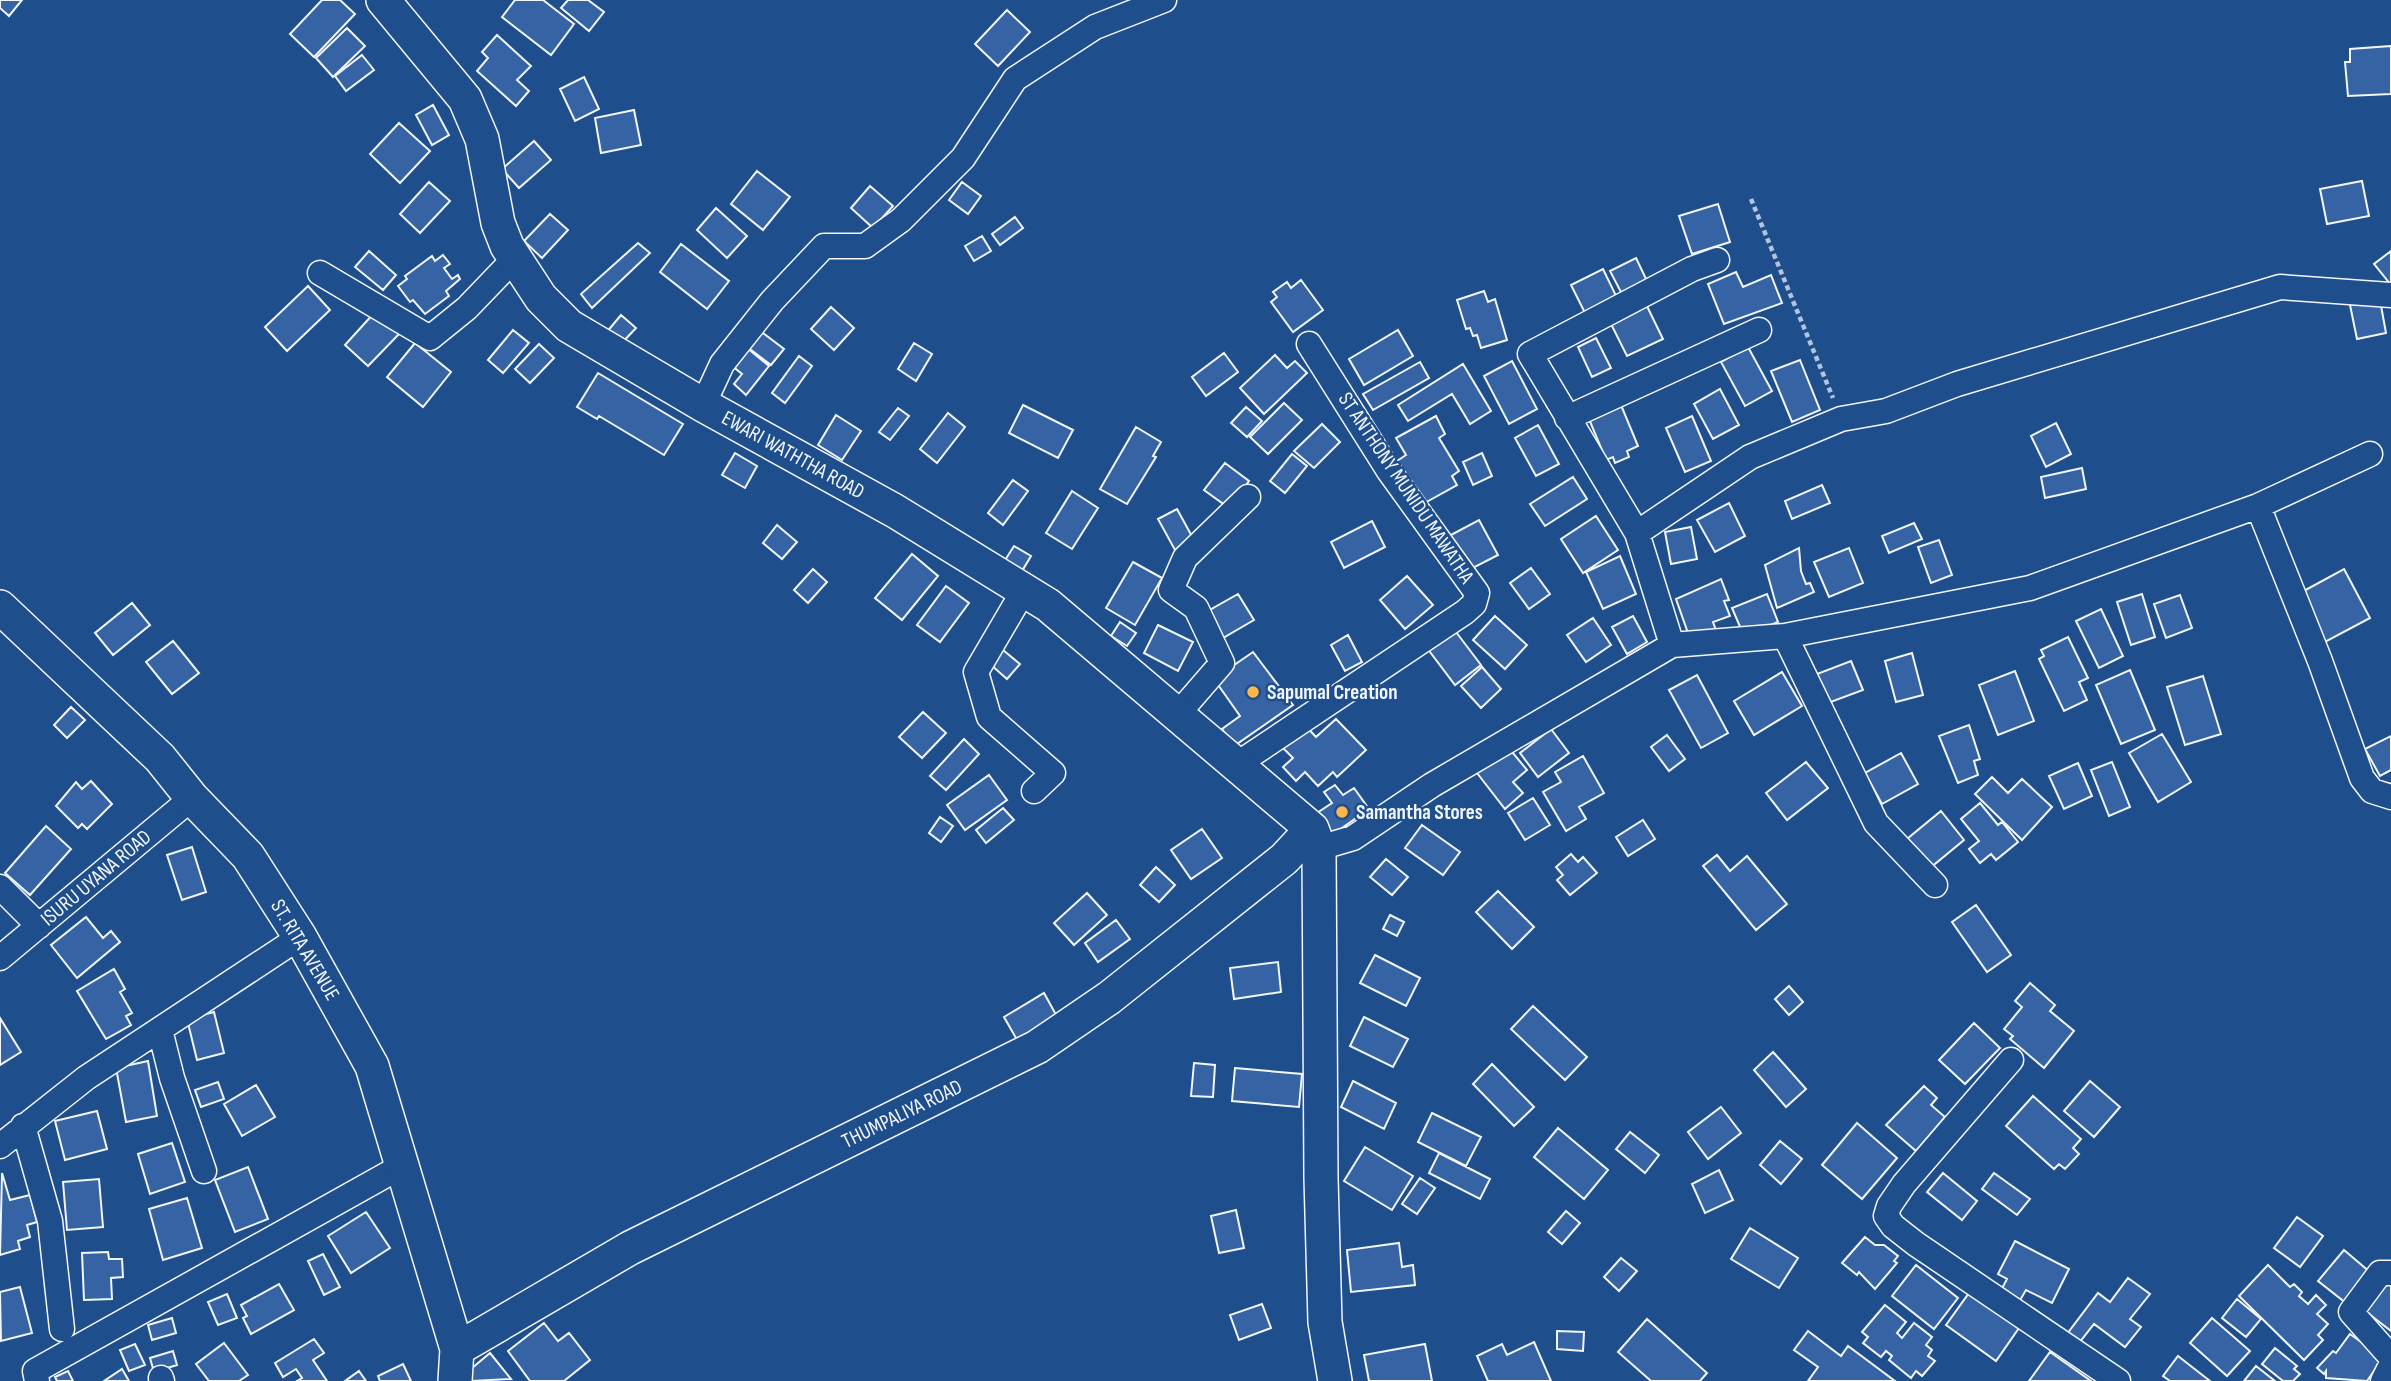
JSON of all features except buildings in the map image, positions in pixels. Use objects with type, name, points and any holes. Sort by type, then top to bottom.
[{"type":"street","name":"EWARI WATHTHA ROAD","points":[[383,0],[465,99],[482,139],[498,223],[515,258],[541,298],[569,326],[703,405],[895,511],[1048,605],[1236,765],[1315,838]]},
{"type":"street","points":[[703,405],[722,364],[772,301],[824,246],[865,246],[874,240],[901,220],[962,158],[1015,79],[1095,27],[1164,0]]},
{"type":"street","points":[[320,273],[430,338],[467,308],[515,258]]},
{"type":"street","points":[[1672,645],[1637,534],[1530,354],[1692,269],[1717,260]]},
{"type":"street","points":[[1637,534],[1750,457],[1841,419],[1886,411],[1957,384],[2280,287],[2391,295]]},
{"type":"street","points":[[1567,418],[1759,330]]},
{"type":"street","name":"ST ANTHONY MUNIDU MAWATHA","points":[[1236,765],[1465,612],[1474,604],[1477,593],[1389,471],[1309,344]]},
{"type":"street","points":[[1335,1381],[1325,1322],[1315,838],[1353,838],[1432,785],[1672,645],[1785,636],[2030,588],[2258,506],[2370,454]]},
{"type":"street","points":[[1177,715],[1222,663],[1196,608],[1171,590],[1185,558],[1248,498]]},
{"type":"street","points":[[2258,506],[2320,661],[2362,778],[2372,791],[2391,797]]},
{"type":"street","points":[[1024,590],[976,672],[989,717],[1053,773],[1034,791]]},
{"type":"street","name":"ST. RITA AVENUE","points":[[0,607],[160,758],[192,798],[248,856],[300,937],[372,1066],[456,1365]]},
{"type":"street","points":[[1785,636],[1876,822],[1935,884]]},
{"type":"street","name":"ISURU UYANA ROAD","points":[[0,958],[192,798]]},
{"type":"street","name":"THUMPALIYA ROAD","points":[[456,1365],[630,1248],[1037,1047],[1109,998],[1284,859],[1315,838]]},
{"type":"street","points":[[0,887],[38,926]]},
{"type":"street","points":[[0,1146],[86,1078],[300,937]]},
{"type":"street","points":[[160,1030],[172,1077],[204,1171]]},
{"type":"street","points":[[2011,1060],[1905,1184],[1889,1206],[1886,1216],[1892,1226],[1916,1244],[2118,1381]]},
{"type":"street","points":[[23,1126],[50,1220],[62,1329]]},
{"type":"street","points":[[37,1381],[35,1371],[402,1166]]},
{"type":"street","points":[[2383,1381],[2391,1365],[2391,1357],[2387,1349],[2355,1318],[2352,1307],[2380,1273],[2391,1273]]},
{"type":"path","points":[[1751,199],[1841,419]]},
{"type":"place","name":"Sapumal Creation","points":[[1253,692]]},
{"type":"place","name":"Samantha Stores","points":[[1342,812]]}]
